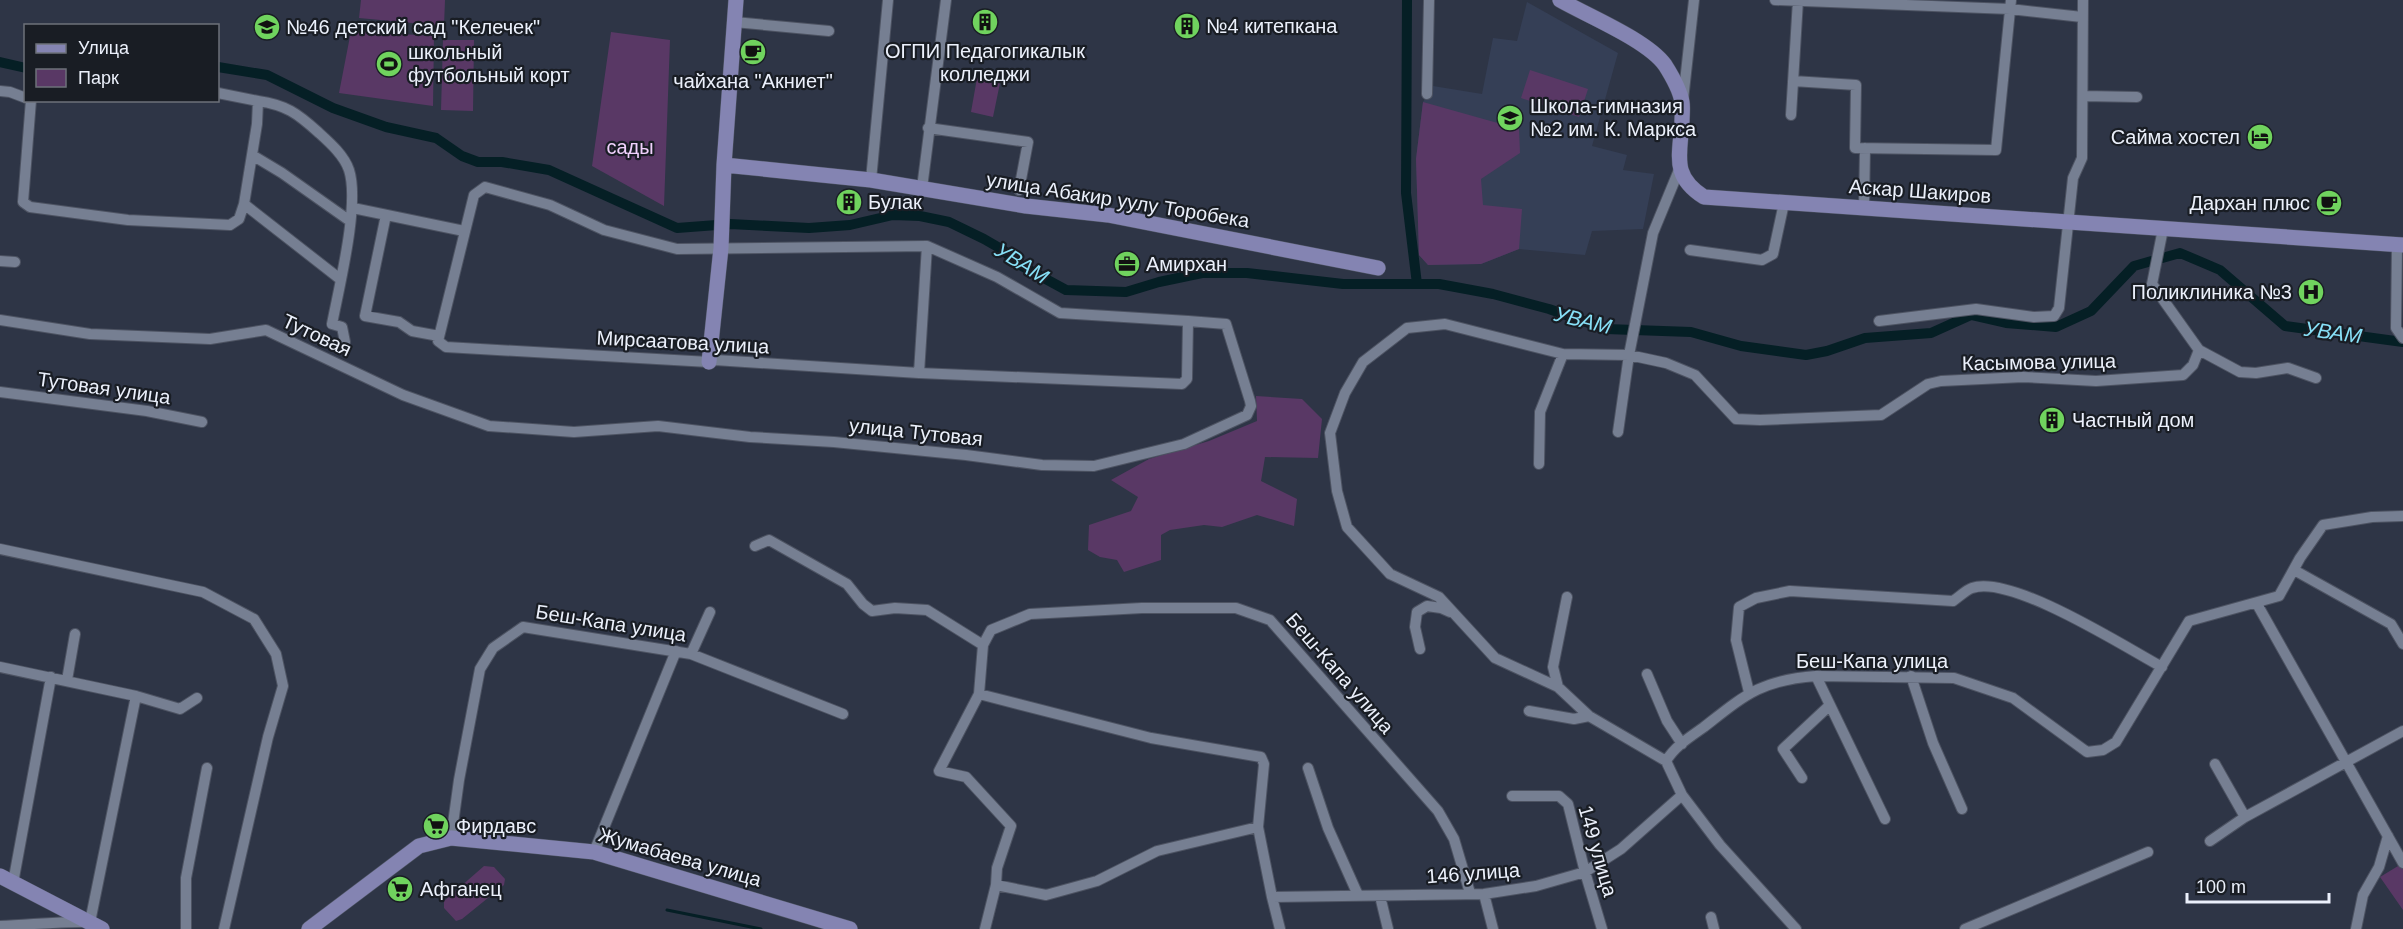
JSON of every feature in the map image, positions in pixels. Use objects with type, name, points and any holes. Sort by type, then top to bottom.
[{"type":"street","points":[[709,362],[721,244],[723,165],[736,0]]},
{"type":"street","points":[[872,180],[888,0]]},
{"type":"street","points":[[922,188],[946,0]]},
{"type":"street","points":[[1426,94],[1429,0]]},
{"type":"street","points":[[1560,0],[1640,44],[1657,56],[1674,81],[1683,103]]},
{"type":"street","points":[[1618,432],[1630,351],[1653,233],[1679,170],[1683,103],[1694,0]]},
{"type":"street","points":[[1775,0],[2008,3],[2082,17]]},
{"type":"street","points":[[1880,321],[1976,309],[2034,317],[2054,316],[2059,308],[2070,223],[2073,178],[2082,158],[2083,0]]},
{"type":"street","points":[[1791,115],[1798,1]]},
{"type":"street","points":[[1793,81],[1856,85],[1855,148],[1996,150],[2008,3]]},
{"type":"street","points":[[734,22],[829,31]]},
{"type":"street","points":[[0,91],[24,97]]},
{"type":"street","points":[[219,93],[277,104],[295,111],[332,144],[349,169],[353,208],[332,324],[342,327],[345,342]]},
{"type":"street","points":[[2083,96],[2137,97]]},
{"type":"street","points":[[32,102],[23,202],[30,207],[50,212],[128,220],[230,225],[239,219],[244,204],[258,101]]},
{"type":"street","name":"улица Абакир уулу Торобека","points":[[928,128],[1028,142],[1019,190]]},
{"type":"street","points":[[1864,208],[1865,148]]},
{"type":"street","points":[[252,155],[282,173],[350,221]]},
{"type":"street","name":"улица Абакир уулу Торобека","points":[[723,165],[872,180],[1026,206],[1108,215],[1378,268]]},
{"type":"street","name":"Аскар Шакиров","points":[[1679,170],[1689,188],[1704,197],[2400,245]]},
{"type":"street","points":[[386,215],[365,316],[399,322],[412,331],[440,336],[474,195],[485,187],[550,205],[604,230],[677,249],[721,244],[927,246],[997,277],[1060,314],[1188,321]]},
{"type":"street","points":[[1690,250],[1762,260],[1773,254],[1784,203]]},
{"type":"street","points":[[244,204],[340,279]]},
{"type":"street","points":[[353,208],[464,231]]},
{"type":"street","points":[[2163,229],[2152,284],[2199,350],[2240,372],[2256,373],[2288,368],[2316,378]]},
{"type":"street","points":[[2400,245],[2396,328],[2403,338]]},
{"type":"street","points":[[919,373],[927,246]]},
{"type":"street","points":[[0,261],[15,262]]},
{"type":"street","name":"Тутовая","points":[[0,320],[90,334],[210,339],[266,330],[403,396],[489,426],[574,432]]},
{"type":"street","name":"Мирсаатова улица","points":[[440,336],[438,340],[446,347],[919,373],[1182,384],[1187,379],[1188,321]]},
{"type":"street","name":"улица Тутовая","points":[[574,432],[658,426],[750,437],[834,442],[966,455],[1042,465],[1094,466],[1184,444],[1247,415],[1251,406],[1250,401],[1226,324],[1188,321]]},
{"type":"street","name":"Касымова улица","points":[[1665,761],[1589,716],[1558,687],[1496,658],[1461,618],[1438,597],[1390,574],[1347,527],[1337,491],[1330,433],[1345,393],[1363,362],[1407,328],[1445,324],[1563,354],[1630,351],[1695,375],[1736,419],[1760,420],[1881,415],[1928,384],[1941,381],[2023,377],[2096,381],[2183,375],[2193,365],[2199,350]]},
{"type":"street","points":[[1539,464],[1540,412],[1563,354]]},
{"type":"street","name":"Тутовая улица","points":[[0,392],[147,411],[202,422]]},
{"type":"street","name":"Беш-Капа улица","points":[[1665,761],[1682,744],[1749,692],[1793,677],[1816,676],[1954,678],[2013,698],[2087,752],[2103,750],[2116,742],[2189,621],[2257,604],[2279,596],[2323,525],[2372,517],[2403,516]]},
{"type":"street","points":[[755,546],[769,540],[812,563],[847,584],[863,604],[872,611],[895,608],[927,610],[983,645],[979,694],[939,771],[966,777],[1011,826],[997,868],[996,885],[985,929]]},
{"type":"street","points":[[0,549],[203,592],[255,619],[276,654],[283,686],[268,736],[224,929]]},
{"type":"street","points":[[2294,570],[2391,624],[2403,644]]},
{"type":"street","points":[[1749,692],[1736,640],[1739,607],[1756,598],[1790,591],[1953,601],[1973,588],[1997,586],[2043,602],[2162,666]]},
{"type":"street","points":[[1558,687],[1553,667],[1567,597]]},
{"type":"street","points":[[2257,604],[2403,863]]},
{"type":"street","points":[[1420,649],[1415,627],[1417,612],[1427,606],[1441,608],[1461,618]]},
{"type":"street","name":"Беш-Капа улица","points":[[983,645],[991,630],[1030,614],[1142,608],[1236,608],[1270,620],[1438,811],[1454,839],[1470,893]]},
{"type":"street","points":[[691,654],[710,612]]},
{"type":"street","name":"Беш-Капа улица","points":[[451,838],[459,780],[480,669],[493,648],[523,627],[691,654],[843,714]]},
{"type":"street","points":[[67,680],[75,634]]},
{"type":"street","points":[[594,852],[676,651]]},
{"type":"street","points":[[0,667],[136,696],[180,709],[197,698]]},
{"type":"street","points":[[1647,674],[1667,722],[1682,744]]},
{"type":"street","points":[[1816,676],[1885,819]]},
{"type":"street","points":[[1911,676],[1933,743],[1962,809]]},
{"type":"street","points":[[51,677],[7,879],[96,925]]},
{"type":"street","points":[[979,694],[1151,738],[1262,757],[1264,764],[1258,827],[1280,929]]},
{"type":"street","points":[[96,925],[136,696]]},
{"type":"street","points":[[1802,778],[1783,749],[1829,706]]},
{"type":"street","points":[[1529,711],[1574,719],[1589,716]]},
{"type":"street","points":[[2210,841],[2245,817],[2403,731]]},
{"type":"street","points":[[1665,761],[1682,795],[1720,845],[1796,929]]},
{"type":"street","points":[[2215,764],[2245,817]]},
{"type":"street","points":[[186,929],[186,878],[207,768]]},
{"type":"street","points":[[1308,768],[1328,828],[1358,895]]},
{"type":"street","name":"146 улица","points":[[1272,897],[1484,894],[1536,886],[1585,872],[1621,849],[1682,795]]},
{"type":"street","name":"149 улица","points":[[1512,796],[1559,796],[1568,804],[1602,929]]},
{"type":"street","points":[[996,885],[1046,895],[1097,881],[1157,851],[1258,827]]},
{"type":"street","points":[[2356,929],[2362,895],[2379,867],[2388,836]]},
{"type":"street","name":"Жумабаева улица","points":[[309,929],[419,846],[451,838],[594,852],[846,928]]},
{"type":"street","points":[[1965,929],[2148,852]]},
{"type":"street","points":[[1484,894],[1493,929]]},
{"type":"street","points":[[1380,896],[1388,929]]},
{"type":"street","points":[[1711,917],[1714,929]]},
{"type":"street","points":[[1,927],[96,925]]},
{"type":"shaded area","name":"Школа-гимназия №2 им. К. Маркса","points":[[1527,2],[1618,53],[1592,146],[1627,155],[1623,170],[1654,174],[1643,229],[1592,231],[1585,255],[1519,249],[1481,264],[1428,265],[1419,255],[1416,159],[1423,102],[1433,86],[1482,94],[1493,38],[1517,41]]},
{"type":"green space","points":[[361,0],[445,0],[444,26],[359,18]]},
{"type":"green space","name":"школьный футбольный корт","points":[[351,31],[434,36],[433,106],[339,93]]},
{"type":"green space","name":"сады","points":[[611,32],[670,40],[664,206],[592,166]]},
{"type":"green space","points":[[443,40],[474,40],[473,111],[441,110]]},
{"type":"green space","points":[[1530,70],[1588,89],[1579,117],[1521,98]]},
{"type":"green space","points":[[977,78],[1000,83],[993,117],[971,112]]},
{"type":"green space","points":[[1423,102],[1519,129],[1520,153],[1481,179],[1483,205],[1522,209],[1519,249],[1481,264],[1428,265],[1419,255],[1416,159]]},
{"type":"green space","points":[[1256,396],[1302,399],[1322,419],[1318,458],[1265,457],[1261,481],[1297,499],[1294,526],[1257,515],[1222,527],[1204,525],[1170,530],[1161,535],[1161,560],[1124,572],[1117,560],[1100,557],[1088,550],[1089,525],[1131,511],[1138,497],[1111,480],[1149,459],[1209,441],[1257,421]]},
{"type":"green space","points":[[2403,863],[2403,910],[2380,877]]},
{"type":"green space","points":[[484,866],[494,867],[505,879],[504,885],[462,919],[456,921],[444,908],[444,901]]},
{"type":"waterway","points":[[1407,0],[1406,193],[1417,284]]},
{"type":"waterway","points":[[0,62],[24,68]]},
{"type":"waterway","name":"УВАМ","points":[[219,67],[267,75],[333,108],[386,127],[436,138],[462,156],[478,162],[502,162],[549,170],[677,228],[730,224],[809,228],[850,225],[893,215],[920,216],[949,222],[984,239],[1003,250],[1018,264],[1066,290],[1126,292],[1202,273],[1247,273],[1343,284],[1439,284],[1493,294],[1549,309],[1606,329],[1691,332],[1741,346],[1806,355],[1827,351],[1865,338],[1931,333],[1971,315],[2006,323],[2056,327],[2091,311],[2134,266],[2180,253],[2220,270],[2285,326],[2403,342]]},
{"type":"waterway","points":[[667,910],[761,929]]},
{"type":"place","name":"ОГПИ Педагогикалык колледжи","points":[[985,22]]},
{"type":"place","name":"№4 китепкана","points":[[1187,26]]},
{"type":"place","name":"№46 детский сад \"Келечек\"","points":[[267,27]]},
{"type":"place","name":"чайхана \"Акниет\"","points":[[753,52]]},
{"type":"place","name":"школьный футбольный корт","points":[[389,64]]},
{"type":"place","name":"Школа-гимназия №2 им. К. Маркса","points":[[1510,118]]},
{"type":"place","name":"Сайма хостел","points":[[2260,137]]},
{"type":"place","name":"Булак","points":[[849,202]]},
{"type":"place","name":"Дархан плюс","points":[[2329,203]]},
{"type":"place","name":"Амирхан","points":[[1127,264]]},
{"type":"place","name":"Поликлиника №3","points":[[2311,292]]},
{"type":"place","name":"Частный дом","points":[[2052,420]]},
{"type":"place","name":"Фирдавс","points":[[436,826]]},
{"type":"place","name":"Афганец","points":[[400,889]]}]
